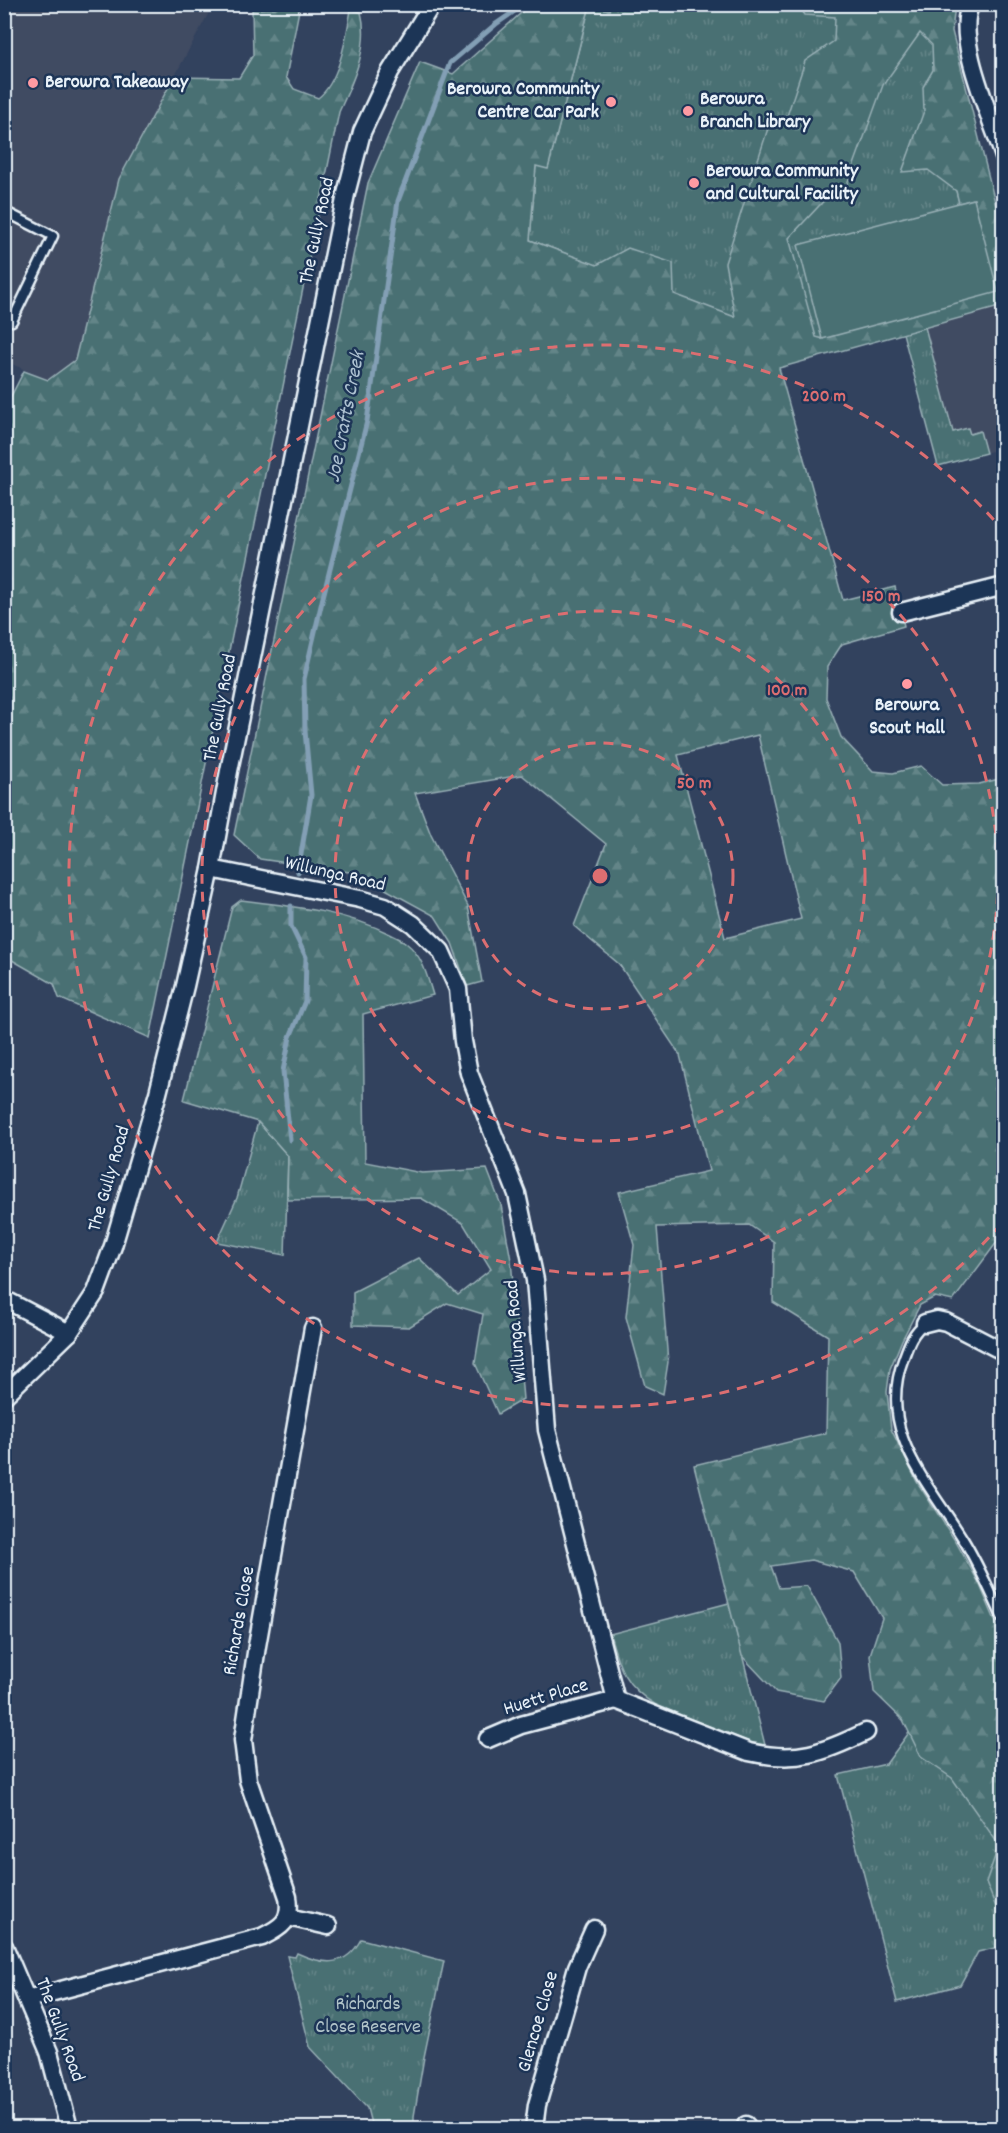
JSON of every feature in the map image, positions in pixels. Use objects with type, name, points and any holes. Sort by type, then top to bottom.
[{"type":"street","name":"The Gully Road","points":[[4,1396],[69,1333],[96,1293],[113,1246],[170,1047],[212,869],[229,771],[346,194],[362,132],[390,72],[432,4]]},
{"type":"street","points":[[971,4],[966,20],[968,47],[1004,157]]},
{"type":"street","points":[[901,612],[1004,586]]},
{"type":"street","name":"Willunga Road","points":[[212,869],[385,906],[413,924],[441,951],[458,989],[469,1073],[517,1194],[535,1280],[548,1430],[616,1700]]},
{"type":"street","points":[[4,1299],[69,1333]]},
{"type":"street","points":[[926,1323],[937,1320],[946,1322],[1004,1352]]},
{"type":"street","name":"Richards Close","points":[[288,1917],[290,1907],[288,1897],[248,1780],[243,1740],[257,1646],[313,1328]]},
{"type":"street","points":[[616,1700],[749,1752],[771,1757],[797,1757],[832,1749],[866,1732]]},
{"type":"street","name":"Huett Place","points":[[489,1739],[521,1725],[616,1700]]},
{"type":"street","points":[[27,1999],[262,1937],[279,1929],[288,1917],[328,1926]]},
{"type":"street","name":"Glencoe Close","points":[[534,2128],[537,2106],[577,1967],[594,1929]]},
{"type":"street","name":"The Gully Road","points":[[4,1947],[49,2052],[69,2128]]},
{"type":"lane","points":[[4,211],[53,236],[12,321],[4,317]]},
{"type":"lane","points":[[926,1323],[918,1328],[910,1340],[900,1368],[895,1392],[895,1410],[900,1429],[931,1492],[963,1540],[1004,1621]]},
{"type":"shaded area","points":[[14,5],[213,5],[119,179],[75,360],[48,380],[5,361],[4,20]]},
{"type":"shaded area","points":[[1003,306],[1003,448],[938,466],[903,333]]},
{"type":"green space","points":[[611,4],[938,5],[948,158],[959,202],[974,199],[998,292],[822,339],[736,318],[530,240],[536,165],[548,168],[590,5],[609,10]]},
{"type":"green space","points":[[300,5],[286,77],[294,89],[318,98],[326,90],[341,58],[351,10],[361,12],[362,51],[339,112],[150,1038],[59,998],[54,984],[5,956],[5,408],[24,371],[48,380],[75,360],[119,179],[174,77],[239,78],[253,55],[252,10]]},
{"type":"green space","points":[[530,5],[590,5],[548,169],[536,166],[530,240],[597,265],[628,248],[673,263],[674,294],[735,317],[725,263],[770,122],[787,116],[805,61],[834,41],[835,17],[805,15],[798,5],[955,5],[952,31],[1003,234],[1003,306],[779,368],[843,600],[895,587],[904,626],[842,644],[827,667],[826,698],[841,737],[873,771],[893,773],[921,766],[942,785],[979,784],[1003,778],[1003,1234],[953,1301],[935,1297],[920,1305],[890,1369],[887,1392],[891,1429],[917,1482],[956,1542],[979,1583],[1003,1639],[1003,1925],[986,1882],[999,1845],[952,1778],[921,1757],[903,1720],[874,1692],[870,1655],[882,1618],[854,1572],[811,1560],[771,1566],[779,1588],[807,1586],[838,1642],[841,1678],[824,1701],[776,1692],[742,1656],[694,1465],[826,1433],[828,1336],[773,1302],[774,1242],[749,1225],[657,1227],[668,1362],[663,1394],[645,1386],[626,1317],[634,1245],[619,1192],[709,1171],[680,1055],[619,964],[574,926],[606,844],[522,775],[415,793],[431,835],[468,906],[482,982],[467,986],[452,943],[435,916],[356,873],[260,859],[234,835],[368,183],[420,62],[453,74]],"holes":[[[920,33],[932,45],[933,70],[923,87],[924,111],[902,172],[928,170],[956,191],[959,203],[974,199],[823,339],[816,337],[789,238],[833,191],[846,187],[883,85]],[[758,735],[801,919],[725,938],[678,755]]]},
{"type":"green space","points":[[590,5],[611,5],[609,10]]},
{"type":"green space","points":[[974,199],[998,292],[822,339],[798,245]]},
{"type":"green space","points":[[925,327],[953,432],[968,428],[970,434],[980,431],[986,453],[938,466],[903,333]]},
{"type":"green space","points":[[241,900],[317,911],[372,926],[403,940],[420,960],[433,995],[363,1014],[365,1162],[422,1173],[487,1169],[501,1205],[511,1260],[523,1399],[498,1414],[475,1363],[483,1314],[447,1303],[409,1327],[353,1325],[353,1292],[419,1258],[458,1295],[491,1269],[463,1223],[421,1198],[287,1200],[288,1156],[258,1122],[184,1100],[232,907]]},
{"type":"green space","points":[[258,1122],[288,1156],[285,1255],[217,1242],[237,1198]]},
{"type":"green space","points":[[729,1603],[765,1745],[749,1742],[656,1705],[645,1698],[624,1675],[610,1634]]},
{"type":"green space","points":[[930,1704],[1003,1818],[1003,1946],[978,1952],[960,1985],[897,2002],[838,1775],[886,1764]]},
{"type":"green space","name":"Richards Close Reserve","points":[[361,1939],[444,1961],[424,2057],[414,2128],[372,2128],[367,2108],[310,2047],[287,1956],[295,1957],[297,1953],[316,1960],[333,1961],[348,1955]]},
{"type":"waterway","name":"Joe Crafts Creek","points":[[298,872],[311,795],[305,731],[304,679],[367,421],[398,201],[450,63],[496,24],[522,6]]},
{"type":"waterway","name":"Joe Crafts Creek","points":[[290,1140],[283,1071],[290,1037],[305,1001],[306,957],[291,926],[291,906]]},
{"type":"place","name":"Berowra Takeaway","points":[[33,83]]},
{"type":"place","name":"Berowra Community Centre Car Park","points":[[611,102]]},
{"type":"place","name":"Berowra Branch Library","points":[[688,111]]},
{"type":"place","name":"Berowra Community and Cultural Facility","points":[[694,183]]},
{"type":"place","name":"Berowra Scout Hall","points":[[907,684]]}]
